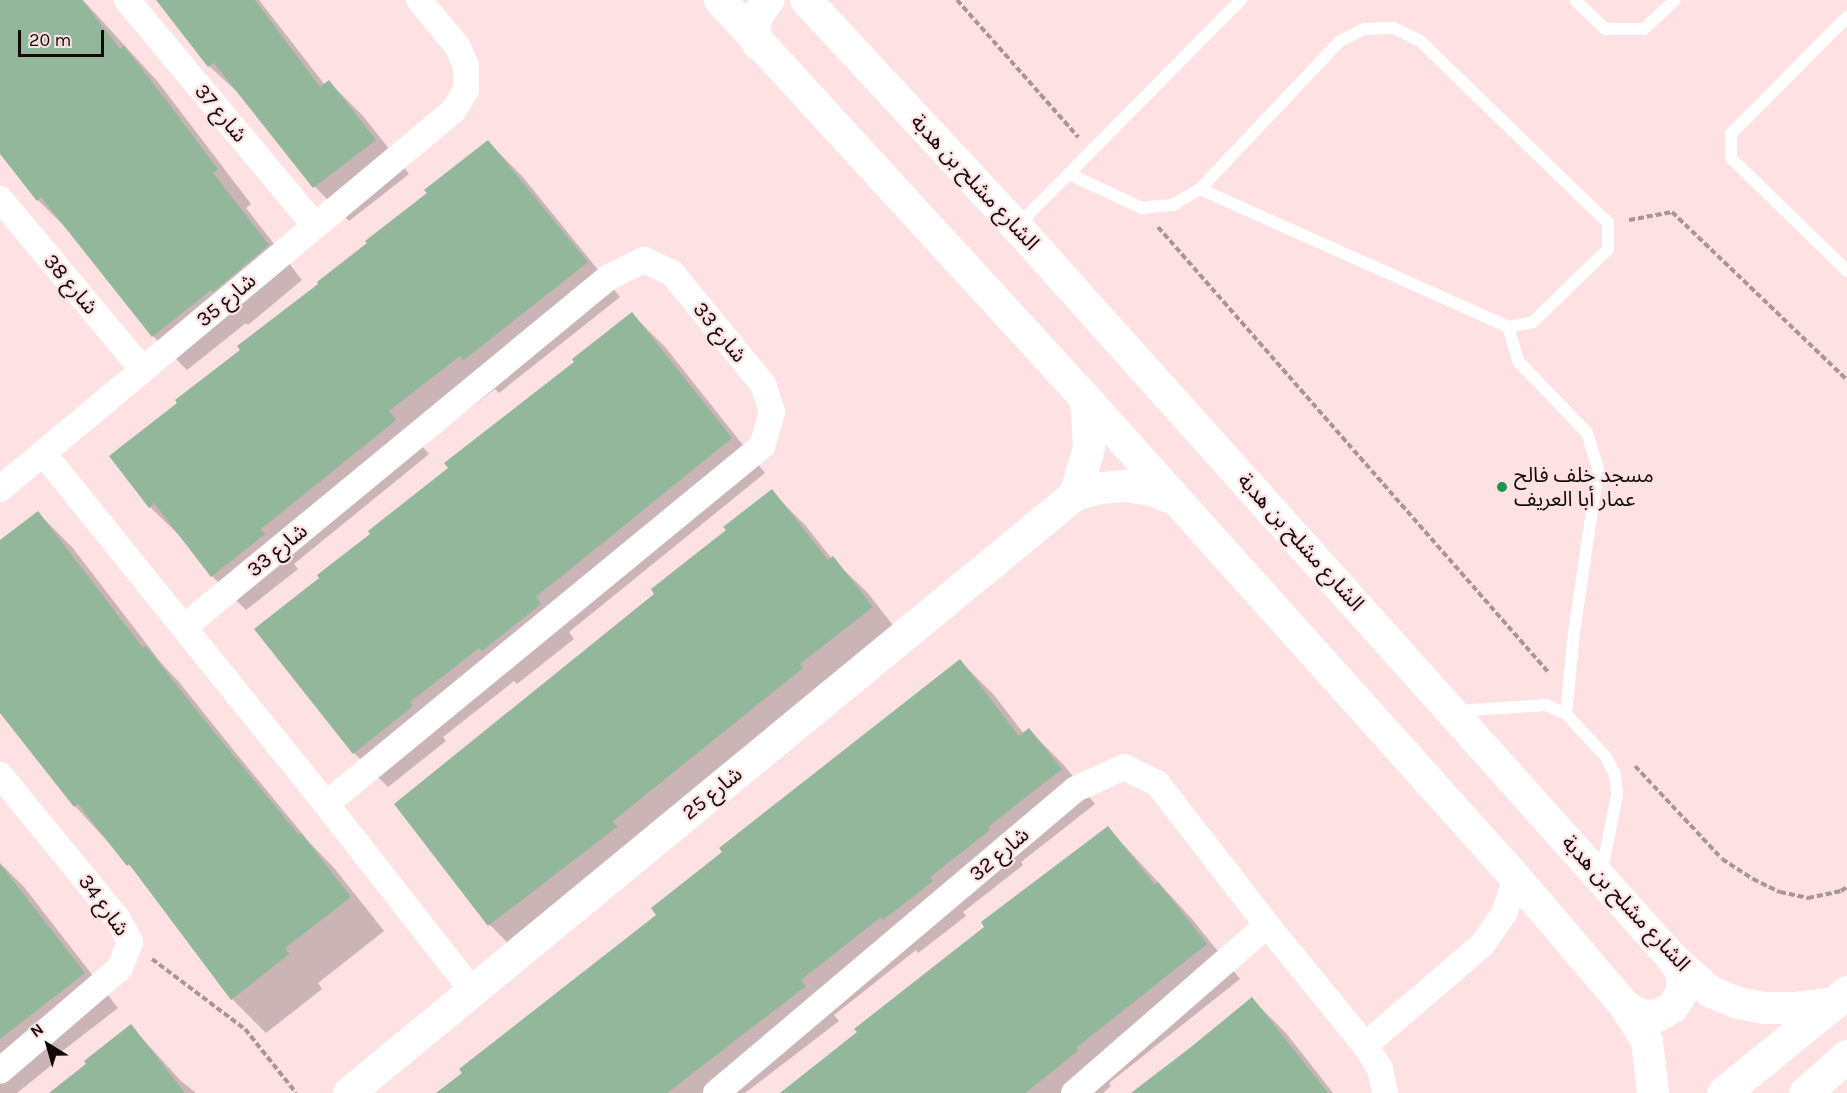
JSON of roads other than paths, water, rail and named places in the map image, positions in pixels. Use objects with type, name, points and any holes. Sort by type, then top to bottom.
[{"type":"main road","points":[[1723,1093],[1840,997]]},
{"type":"main road","points":[[1805,1093],[1847,1056]]},
{"type":"street","name":"شارع 37","points":[[127,0],[315,226]]},
{"type":"street","name":"شارع 35","points":[[0,489],[453,111],[466,90],[466,66],[458,46],[419,0]]},
{"type":"street","points":[[720,0],[1086,399],[1516,878],[1625,1006],[1647,1041],[1653,1093]]},
{"type":"street","points":[[758,44],[753,21],[769,0]]},
{"type":"street","name":"الشارع مشلح بن هدبة","points":[[805,1],[1017,227],[1673,959],[1711,992],[1738,1003],[1764,1008],[1795,1008],[1840,997]]},
{"type":"street","name":"شارع 38","points":[[0,199],[142,369]]},
{"type":"street","name":"شارع 33","points":[[183,627],[609,277],[644,260],[672,273],[763,384],[772,412],[762,446],[326,804]]},
{"type":"street","points":[[1075,495],[1089,448],[1086,399]]},
{"type":"street","points":[[43,453],[326,804],[472,990]]},
{"type":"street","name":"شارع 25","points":[[349,1093],[1075,495],[1101,488],[1126,486],[1151,490],[1174,499]]},
{"type":"street","name":"شارع 32","points":[[716,1093],[1076,789],[1124,767],[1157,783],[1267,925],[1365,1045],[1380,1069],[1385,1093]]},
{"type":"street","name":"شارع 34","points":[[0,1071],[120,968],[130,942],[118,919],[1,780]]},
{"type":"street","points":[[1365,1045],[1482,945],[1504,914],[1516,878]]},
{"type":"street","points":[[1074,1093],[1267,925]]},
{"type":"street","points":[[1625,1006],[1640,1016],[1657,1016],[1673,1007],[1682,992],[1682,974],[1673,959]]},
{"type":"lane","points":[[1017,227],[1241,0]]},
{"type":"lane","points":[[1575,0],[1605,29],[1644,29],[1675,0]]},
{"type":"lane","points":[[1847,16],[1731,134],[1731,158],[1847,271]]},
{"type":"lane","points":[[1069,174],[1142,208],[1173,205],[1200,189],[1339,42],[1364,29],[1393,28],[1420,41],[1608,223],[1608,249],[1533,322],[1508,327],[1200,189]]},
{"type":"lane","points":[[1508,327],[1519,362],[1587,433],[1598,470],[1574,633],[1566,714]]},
{"type":"lane","points":[[1453,712],[1546,705],[1566,714],[1606,757],[1615,775],[1617,795],[1600,877]]},
{"type":"place","name":"مسجد خلف فالح عمار أبا العريف","points":[[1502,487]]}]
